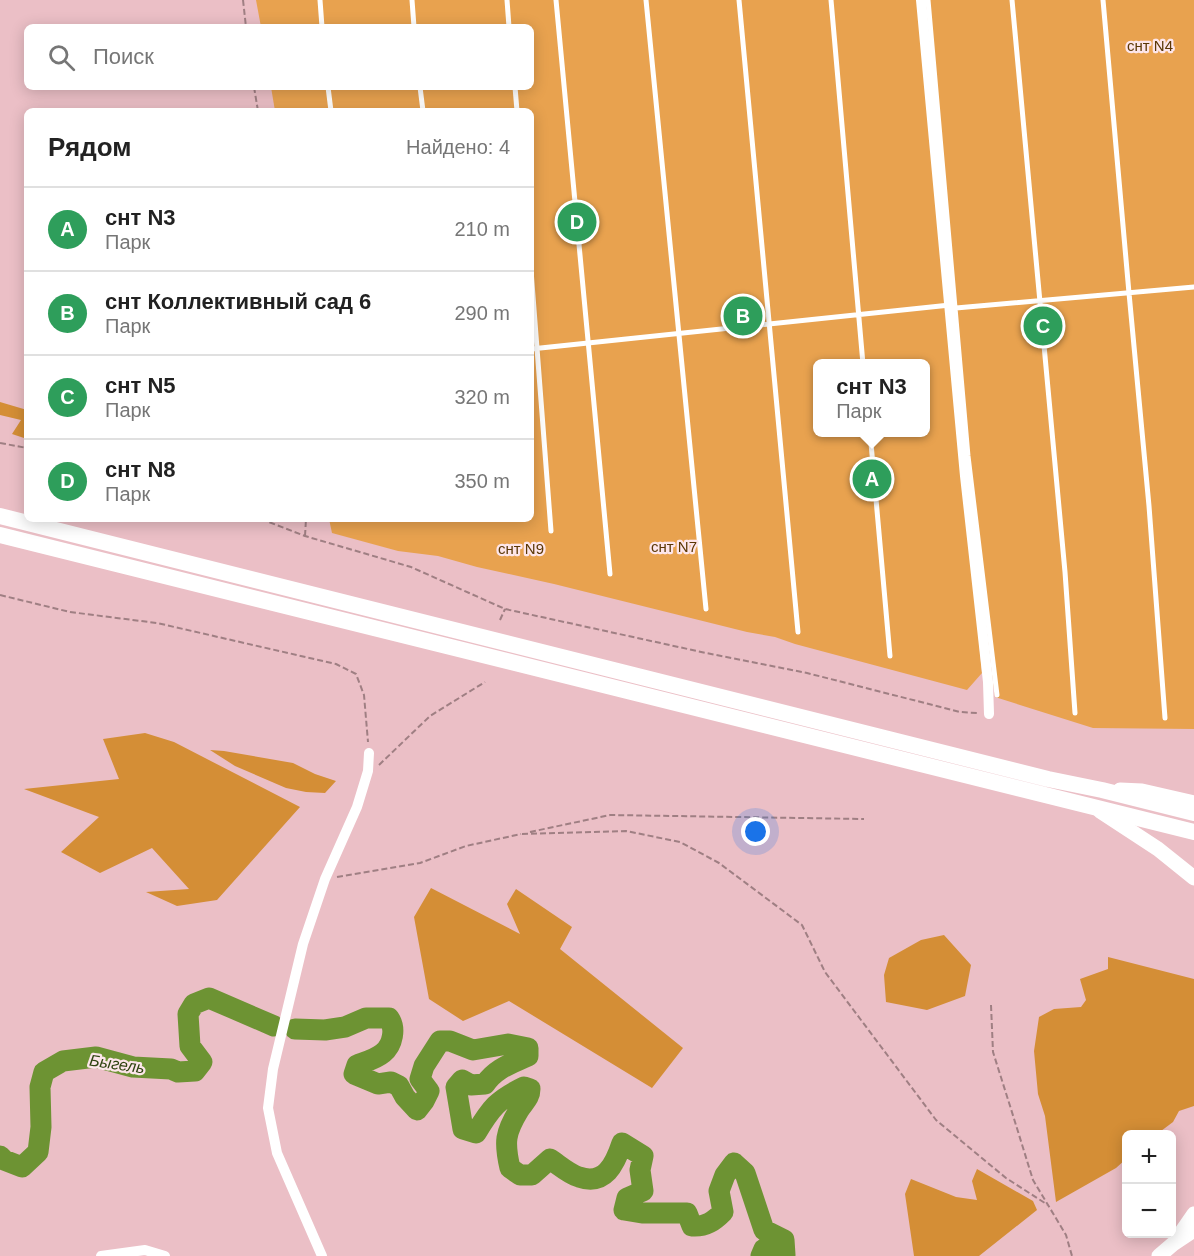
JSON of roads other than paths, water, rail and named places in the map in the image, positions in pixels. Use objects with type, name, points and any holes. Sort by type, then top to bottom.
[{"type":"highway","points":[[0,516],[1013,770],[1194,813]]},
{"type":"highway","points":[[0,536],[1194,832]]},
{"type":"main road","points":[[1102,790],[1142,791],[1194,803]]},
{"type":"main road","points":[[1095,807],[1158,849],[1194,878]]},
{"type":"main road","points":[[1173,1244],[1194,1214]]},
{"type":"main road","points":[[1173,1244],[1194,1221]]},
{"type":"main road","points":[[1159,1256],[1194,1230]]},
{"type":"street","points":[[921,0],[953,307],[965,476],[989,714]]},
{"type":"street","points":[[317,1253],[277,1153],[268,1108],[273,1069],[303,944],[326,879],[357,807],[368,771],[369,753]]},
{"type":"street","points":[[101,1256],[145,1250],[165,1256]]},
{"type":"lane","points":[[320,0],[322,24]]},
{"type":"lane","points":[[412,0],[414,24]]},
{"type":"lane","points":[[507,0],[509,24]]},
{"type":"lane","points":[[556,0],[610,574]]},
{"type":"lane","points":[[646,0],[706,609]]},
{"type":"lane","points":[[739,0],[798,632]]},
{"type":"lane","points":[[831,0],[864,359]]},
{"type":"lane","points":[[928,0],[953,307],[968,456],[997,695]]},
{"type":"lane","points":[[1012,0],[1065,572],[1075,713]]},
{"type":"lane","points":[[1103,0],[1149,506],[1165,718]]},
{"type":"lane","points":[[328,90],[331,108]]},
{"type":"lane","points":[[420,90],[423,108]]},
{"type":"lane","points":[[515,90],[517,108]]},
{"type":"lane","points":[[534,350],[859,315],[1194,287]]},
{"type":"lane","points":[[534,304],[551,531]]},
{"type":"lane","points":[[870,437],[890,656]]},
{"type":"waterway","name":"Быгель","points":[[0,1156],[22,1167],[38,1152],[41,1127],[40,1087],[44,1072],[63,1061],[96,1057],[133,1067],[171,1069],[178,1072],[195,1071],[202,1062],[190,1046],[188,1014],[194,1004],[209,998],[274,1026]]},
{"type":"waterway","name":"Быгель","points":[[295,1029],[325,1030],[345,1027],[366,1018],[389,1018],[393,1031],[389,1046],[380,1055],[357,1065],[354,1074],[378,1084],[391,1082],[399,1086],[417,1110],[429,1091],[420,1079],[424,1066],[440,1041],[450,1041],[473,1050],[508,1044],[528,1048],[528,1056],[499,1070],[485,1084],[471,1085],[462,1080],[456,1087],[463,1129],[476,1133],[491,1111],[507,1096],[524,1087],[530,1089],[528,1097],[508,1132],[507,1151],[510,1168],[520,1175],[532,1175],[550,1159],[575,1176],[596,1178],[608,1171],[622,1143],[643,1156],[640,1170],[643,1191],[627,1198],[624,1210],[642,1213],[687,1213],[692,1226],[709,1223],[723,1212],[719,1191],[725,1175],[734,1163],[745,1173],[764,1230],[784,1240],[785,1255],[764,1249],[761,1256]]},
{"type":"place","name":"снт N8","points":[[577,222]]},
{"type":"place","name":"снт Коллективный сад 6","points":[[743,316]]},
{"type":"place","name":"снт N5","points":[[1043,326]]},
{"type":"place","name":"снт N3","points":[[872,479]]},
{"type":"park label","name":"снт N4","points":[[1150,45]]},
{"type":"park label","name":"снт N7","points":[[674,546]]},
{"type":"park label","name":"снт N9","points":[[521,548]]}]
